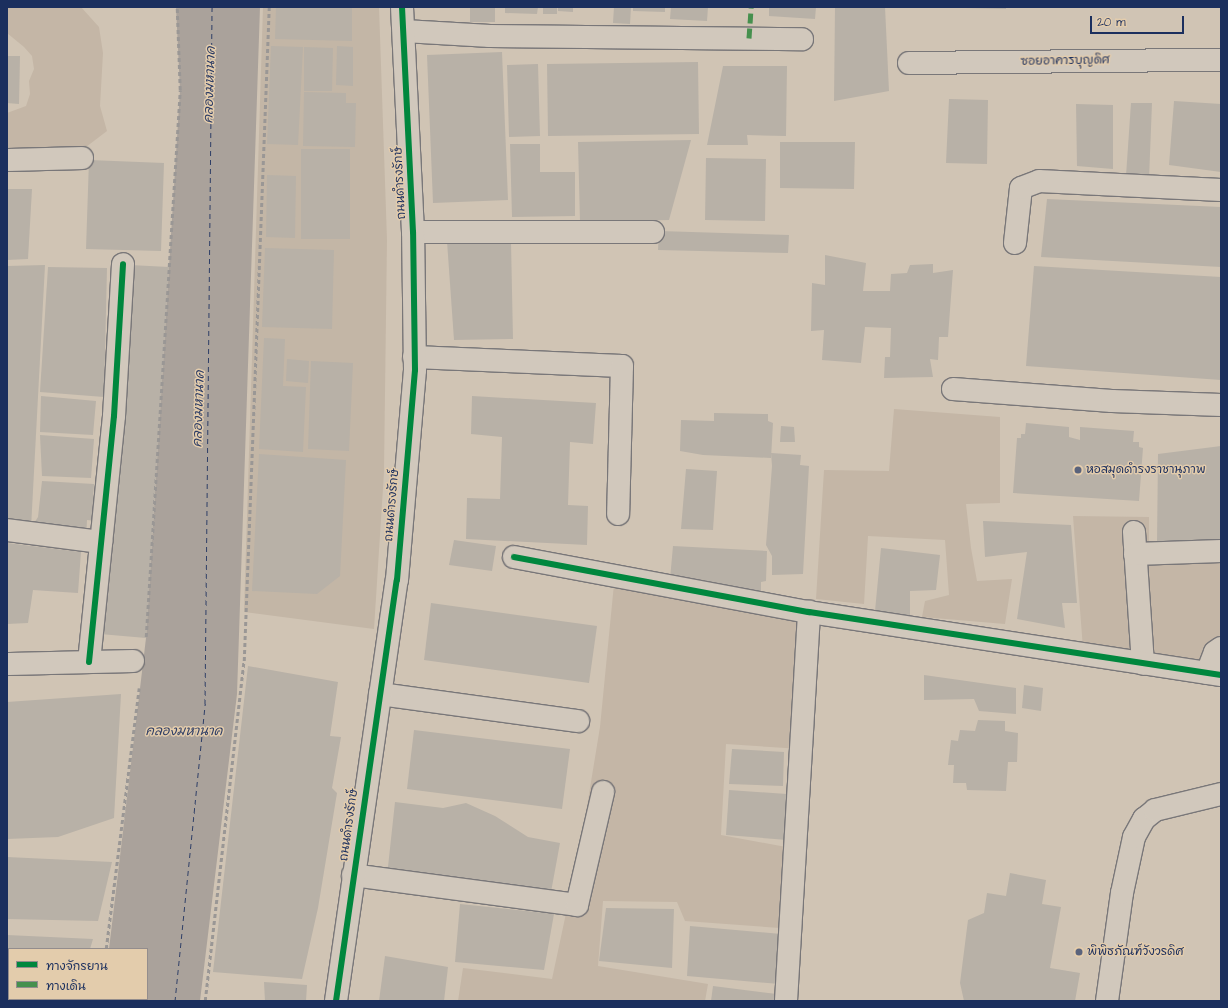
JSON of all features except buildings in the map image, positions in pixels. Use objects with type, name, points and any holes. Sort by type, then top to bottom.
[{"type":"street","name":"ถนนดำรงรักษ์","points":[[336,1001],[353,875],[397,580],[414,357],[413,232],[402,7]]},
{"type":"street","points":[[404,31],[490,36],[802,39]]},
{"type":"street","name":"ซอยอาคารบุญดิศ","points":[[909,62],[1221,60]]},
{"type":"street","points":[[7,160],[82,158]]},
{"type":"street","points":[[1015,243],[1021,188],[1039,180],[1221,190]]},
{"type":"street","points":[[413,232],[653,232]]},
{"type":"street","points":[[89,662],[114,416],[123,264]]},
{"type":"street","points":[[414,357],[622,366],[618,514]]},
{"type":"street","points":[[953,390],[1221,405]]},
{"type":"street","points":[[7,530],[101,542]]},
{"type":"street","points":[[1134,532],[1143,664]]},
{"type":"street","points":[[1135,554],[1221,551]]},
{"type":"street","points":[[514,557],[809,612],[1214,674],[1215,652],[1221,648]]},
{"type":"street","points":[[786,1001],[809,612]]},
{"type":"street","points":[[7,664],[133,662]]},
{"type":"street","points":[[380,694],[578,721]]},
{"type":"street","points":[[353,875],[577,905],[602,792]]},
{"type":"street","points":[[1107,1001],[1124,886],[1134,837],[1144,819],[1155,810],[1221,794]]},
{"type":"path","points":[[146,638],[180,90],[176,7]]},
{"type":"path","points":[[205,1001],[244,661],[269,7]]},
{"type":"path","points":[[106,948],[140,685]]},
{"type":"shaded area","points":[[7,7],[81,7],[99,27],[103,53],[100,106],[107,131],[86,147],[48,154],[7,152],[7,113],[26,106],[30,94],[29,81],[34,69],[32,56],[24,47],[7,33]]},
{"type":"shaded area","points":[[263,7],[379,7],[387,240],[384,472],[374,629],[244,612]]},
{"type":"shaded area","points":[[894,409],[1000,417],[1000,503],[966,504],[971,548],[977,581],[1012,579],[1005,624],[922,617],[925,601],[949,595],[945,540],[868,536],[864,604],[816,599],[824,470],[889,471]]},
{"type":"shaded area","points":[[1073,516],[1149,517],[1149,548],[1221,559],[1221,635],[1208,643],[1204,666],[1083,649]]},
{"type":"shaded area","points":[[614,584],[809,619],[801,749],[726,744],[721,835],[786,847],[780,928],[685,921],[677,902],[603,901],[598,966],[708,984],[705,1001],[458,1001],[463,968],[552,979],[581,843],[600,727]]},
{"type":"water","name":"คลองมหานาค","points":[[176,7],[260,7],[237,694],[200,1001],[103,1001],[148,1000],[148,948],[109,948],[146,638],[180,90]]},
{"type":"ferry route","points":[[175,1001],[205,704],[212,7]]},
{"type":"marked path","points":[[749,38],[751,7]]},
{"type":"cycle path","points":[[336,1001],[397,580],[415,370],[413,232],[402,7]]},
{"type":"cycle path","points":[[89,662],[114,416],[123,264]]},
{"type":"cycle path","points":[[514,557],[809,612],[1221,675]]},
{"type":"place","name":"หอสมุดดำรงราชานุภาพ","points":[[1078,470]]},
{"type":"place","name":"พิพิธภัณฑ์วังวรดิศ","points":[[1079,952]]}]
